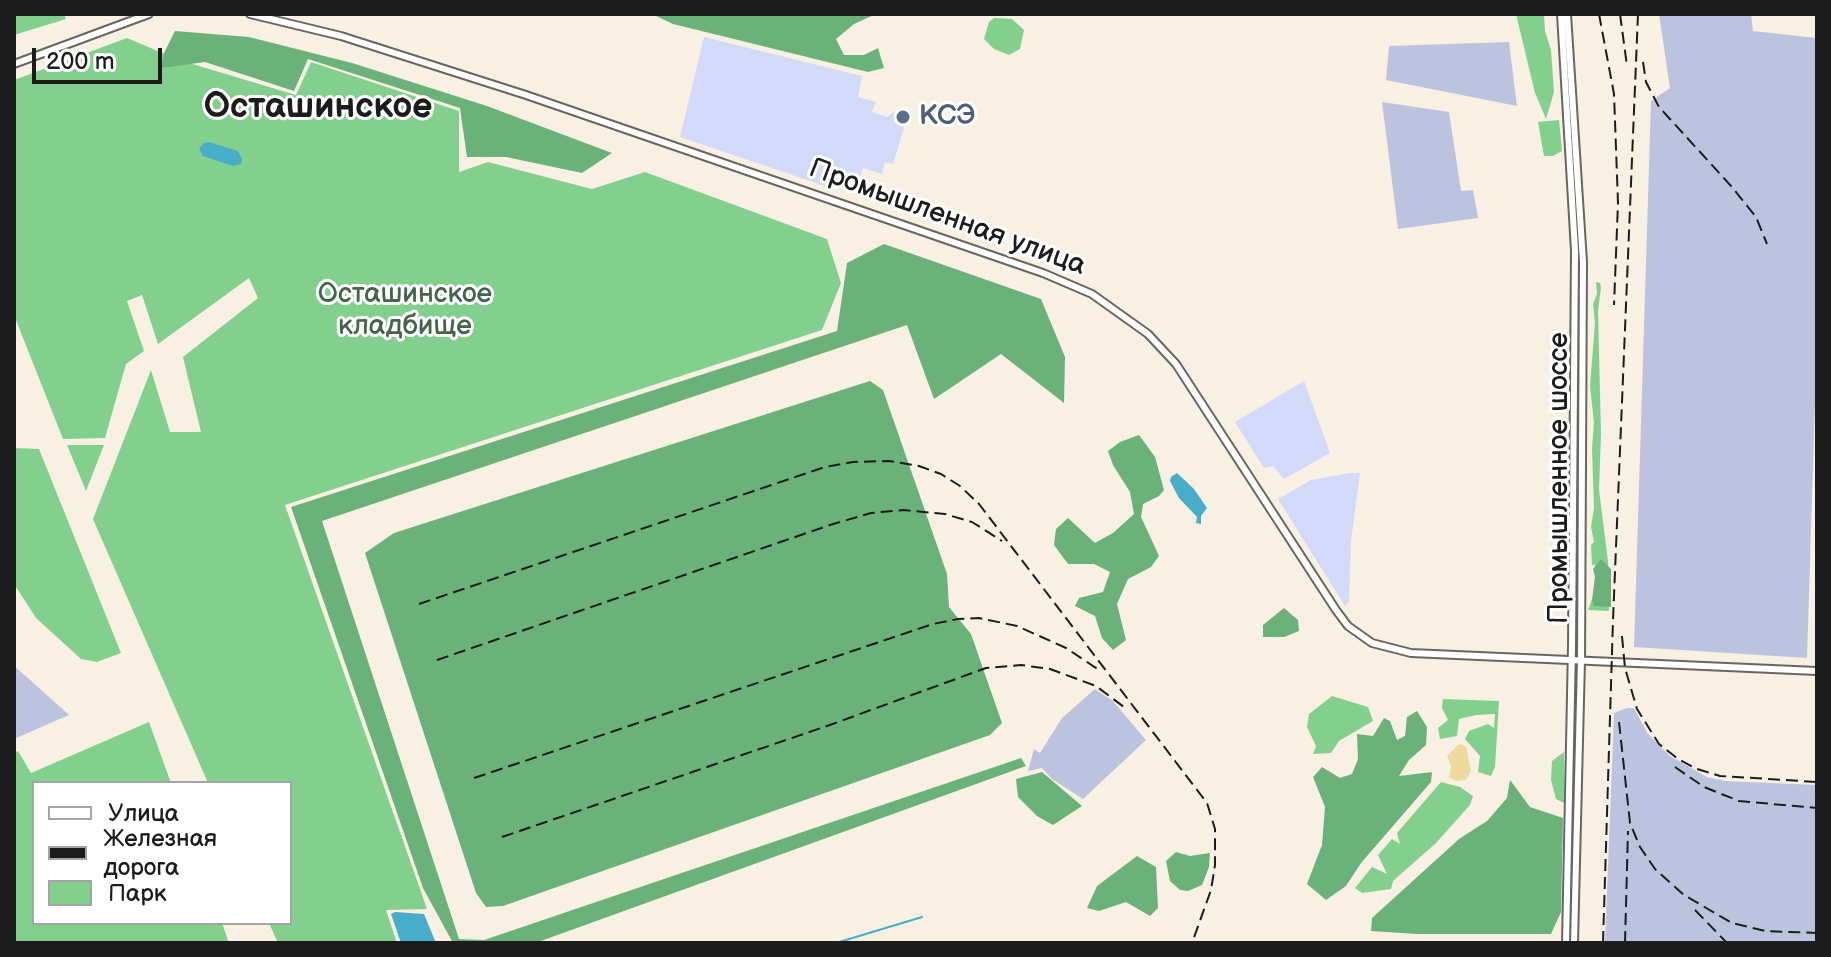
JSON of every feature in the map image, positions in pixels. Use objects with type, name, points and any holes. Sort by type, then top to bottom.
[{"type":"street","points":[[14,64],[149,14]]},
{"type":"street","name":"Промышленная улица","points":[[250,14],[341,36],[526,95],[1073,285],[1107,304],[1139,327],[1176,364],[1336,610],[1361,637],[1411,653],[1817,671]]},
{"type":"street","name":"Промышленное шоссе","points":[[1561,14],[1575,251],[1566,943]]},
{"type":"street","name":"Промышленное шоссе","points":[[1567,14],[1583,262],[1581,660],[1574,943]]},
{"type":"street","points":[[1569,158],[1578,157]]},
{"type":"street","points":[[1574,396],[1583,396]]},
{"type":"shaded area","points":[[1659,14],[1751,14],[1753,31],[1817,38],[1817,337],[1807,658],[1634,647],[1651,101],[1670,88]]},
{"type":"shaded area","points":[[704,37],[862,76],[858,97],[876,102],[872,112],[887,117],[900,108],[909,111],[893,164],[885,162],[882,174],[863,168],[858,182],[833,173],[825,186],[680,137]]},
{"type":"shaded area","points":[[1509,42],[1517,106],[1386,80],[1389,46]]},
{"type":"shaded area","points":[[1382,102],[1449,112],[1461,191],[1473,190],[1478,218],[1398,229]]},
{"type":"shaded area","points":[[1304,381],[1330,453],[1284,479],[1273,466],[1264,468],[1235,422]]},
{"type":"shaded area","points":[[1360,473],[1351,541],[1349,602],[1345,606],[1278,499],[1311,480]]},
{"type":"shaded area","points":[[14,666],[28,678],[69,715],[14,739]]},
{"type":"shaded area","points":[[1095,689],[1113,701],[1146,740],[1083,799],[1052,779],[1042,768],[1028,771],[1034,749],[1040,753],[1062,718]]},
{"type":"shaded area","points":[[1634,708],[1648,734],[1670,756],[1707,777],[1725,781],[1817,785],[1817,943],[1605,943],[1614,713]]},
{"type":"green space","points":[[14,14],[64,14],[66,19],[14,35]]},
{"type":"green space","points":[[652,14],[876,14],[854,24],[836,39],[844,55],[864,55],[878,48],[884,68],[868,72],[673,24]]},
{"type":"green space","points":[[1516,14],[1544,14],[1554,92],[1546,119],[1535,93]]},
{"type":"green space","points":[[994,18],[1012,19],[1024,30],[1020,49],[1009,55],[994,49],[984,39],[989,22]]},
{"type":"green space","points":[[175,31],[249,37],[352,63],[487,106],[612,153],[582,173],[506,157],[467,157],[460,108],[308,59],[294,91],[205,62],[161,68],[164,53]]},
{"type":"green space","name":"Осташинское кладбище","points":[[127,38],[179,60],[296,95],[311,62],[459,111],[459,172],[488,162],[592,189],[645,172],[827,239],[841,283],[822,330],[285,505],[427,909],[386,910],[397,943],[278,943],[270,925],[292,925],[292,781],[207,781],[93,519],[151,370],[170,432],[201,432],[183,357],[258,298],[249,278],[158,344],[142,295],[127,301],[144,351],[126,364],[105,438],[63,439],[14,315],[14,80]]},
{"type":"green space","points":[[1559,120],[1562,151],[1553,156],[1544,156],[1538,122]]},
{"type":"green space","points":[[884,244],[1041,299],[1065,357],[1064,403],[1001,354],[934,399],[907,325],[322,521],[459,939],[484,940],[1021,758],[1026,766],[538,942],[453,943],[423,888],[291,507],[837,331],[847,263]]},
{"type":"green space","points":[[1596,282],[1600,283],[1601,288],[1598,311],[1599,490],[1608,561],[1609,611],[1588,610],[1597,586],[1598,573],[1594,564],[1592,566],[1591,545],[1594,542],[1591,527],[1594,508],[1594,423],[1590,386]]},
{"type":"green space","points":[[870,381],[883,390],[947,574],[949,607],[971,634],[1002,723],[990,735],[503,906],[486,907],[476,893],[365,553],[394,533]]},
{"type":"green space","points":[[1576,406],[1580,406],[1576,650],[1575,647]]},
{"type":"green space","points":[[1139,435],[1155,457],[1164,490],[1143,504],[1141,517],[1159,556],[1151,567],[1128,579],[1117,604],[1126,640],[1113,650],[1102,638],[1095,616],[1075,606],[1079,598],[1103,592],[1110,572],[1094,564],[1068,564],[1054,545],[1056,529],[1068,518],[1095,543],[1113,533],[1134,514],[1130,492],[1108,451],[1120,442]]},
{"type":"green space","points":[[67,445],[104,445],[86,491]]},
{"type":"green space","points":[[14,448],[39,449],[121,653],[97,662],[81,659],[36,618],[14,584]]},
{"type":"green space","points":[[1601,559],[1611,569],[1611,607],[1594,606],[1592,600],[1593,569]]},
{"type":"green space","points":[[1284,608],[1298,620],[1299,631],[1284,637],[1263,637],[1263,625]]},
{"type":"green space","points":[[1576,671],[1572,943],[1569,943],[1575,674]]},
{"type":"green space","points":[[1332,696],[1368,707],[1373,721],[1339,741],[1331,753],[1313,754],[1316,746],[1307,727],[1309,714]]},
{"type":"green space","points":[[1443,699],[1499,701],[1495,767],[1491,776],[1478,772],[1480,756],[1465,739],[1469,731],[1488,724],[1494,728],[1495,714],[1459,719],[1457,736],[1440,739],[1438,728],[1448,720],[1442,708]]},
{"type":"green space","points":[[1417,711],[1427,727],[1426,745],[1409,760],[1399,776],[1432,772],[1431,782],[1361,863],[1346,886],[1326,900],[1307,884],[1322,845],[1325,807],[1313,777],[1322,767],[1340,778],[1352,774],[1358,759],[1357,734],[1373,736],[1384,718],[1390,721],[1397,740],[1405,736],[1407,717]]},
{"type":"green space","points":[[149,722],[170,781],[32,781],[32,925],[223,925],[229,943],[14,943],[14,753],[18,751],[31,773]]},
{"type":"green space","points":[[1564,752],[1564,803],[1556,799],[1551,780],[1552,761]]},
{"type":"green space","points":[[1042,772],[1082,806],[1053,825],[1037,816],[1018,797],[1016,779]]},
{"type":"green space","points":[[1510,780],[1530,807],[1563,818],[1561,912],[1551,934],[1371,931],[1372,918],[1459,839],[1487,821],[1507,798]]},
{"type":"green space","points":[[1441,782],[1460,787],[1473,796],[1470,805],[1436,843],[1393,881],[1391,889],[1362,893],[1355,888],[1372,867],[1387,874],[1378,855],[1392,839],[1400,844],[1397,833]]},
{"type":"green space","points":[[1176,852],[1190,856],[1210,853],[1209,867],[1202,885],[1188,891],[1180,890],[1170,881],[1166,861]]},
{"type":"green space","points":[[1137,856],[1156,867],[1158,908],[1150,916],[1126,902],[1099,911],[1087,908],[1097,886]]},
{"type":"sand","points":[[1459,744],[1466,746],[1471,771],[1466,780],[1456,781],[1449,777],[1451,766],[1447,756]]},
{"type":"water","points":[[209,142],[238,151],[241,164],[233,166],[203,156],[199,149]]},
{"type":"water","points":[[1177,473],[1194,489],[1207,508],[1201,516],[1201,524],[1196,523],[1197,517],[1179,498],[1170,481]]},
{"type":"water","points":[[391,914],[424,914],[436,943],[401,943]]},
{"type":"waterway","points":[[836,943],[922,917]]},
{"type":"railway","points":[[1599,14],[1614,94],[1618,203],[1614,305]]},
{"type":"railway","points":[[1620,14],[1627,66]]},
{"type":"railway","points":[[1603,943],[1638,14]]},
{"type":"railway","points":[[1643,62],[1646,82],[1659,107],[1756,217],[1767,244]]},
{"type":"railway","points":[[419,604],[825,467],[889,461],[919,466],[941,474],[979,504],[1207,803],[1215,829],[1215,865],[1211,890],[1192,943]]},
{"type":"railway","points":[[437,660],[871,513],[904,510],[945,514],[972,522],[1002,541]]},
{"type":"railway","points":[[474,778],[933,624],[958,619],[979,618],[1017,626],[1066,648],[1099,670]]},
{"type":"railway","points":[[1622,636],[1625,668],[1637,709],[1659,744],[1678,759],[1720,776],[1817,782]]},
{"type":"railway","points":[[502,837],[986,668],[1021,665],[1050,669],[1096,686],[1128,710]]},
{"type":"railway","points":[[1619,722],[1630,823],[1640,847],[1655,869],[1684,895],[1732,923],[1765,931],[1817,933]]},
{"type":"railway","points":[[1675,767],[1704,787],[1739,801],[1817,808]]},
{"type":"railway","points":[[1625,943],[1628,831]]},
{"type":"railway","points":[[1695,910],[1727,943]]},
{"type":"place","name":"КСЭ","points":[[903,117]]},
{"type":"district","name":"Осташинское","points":[[318,108]]}]
